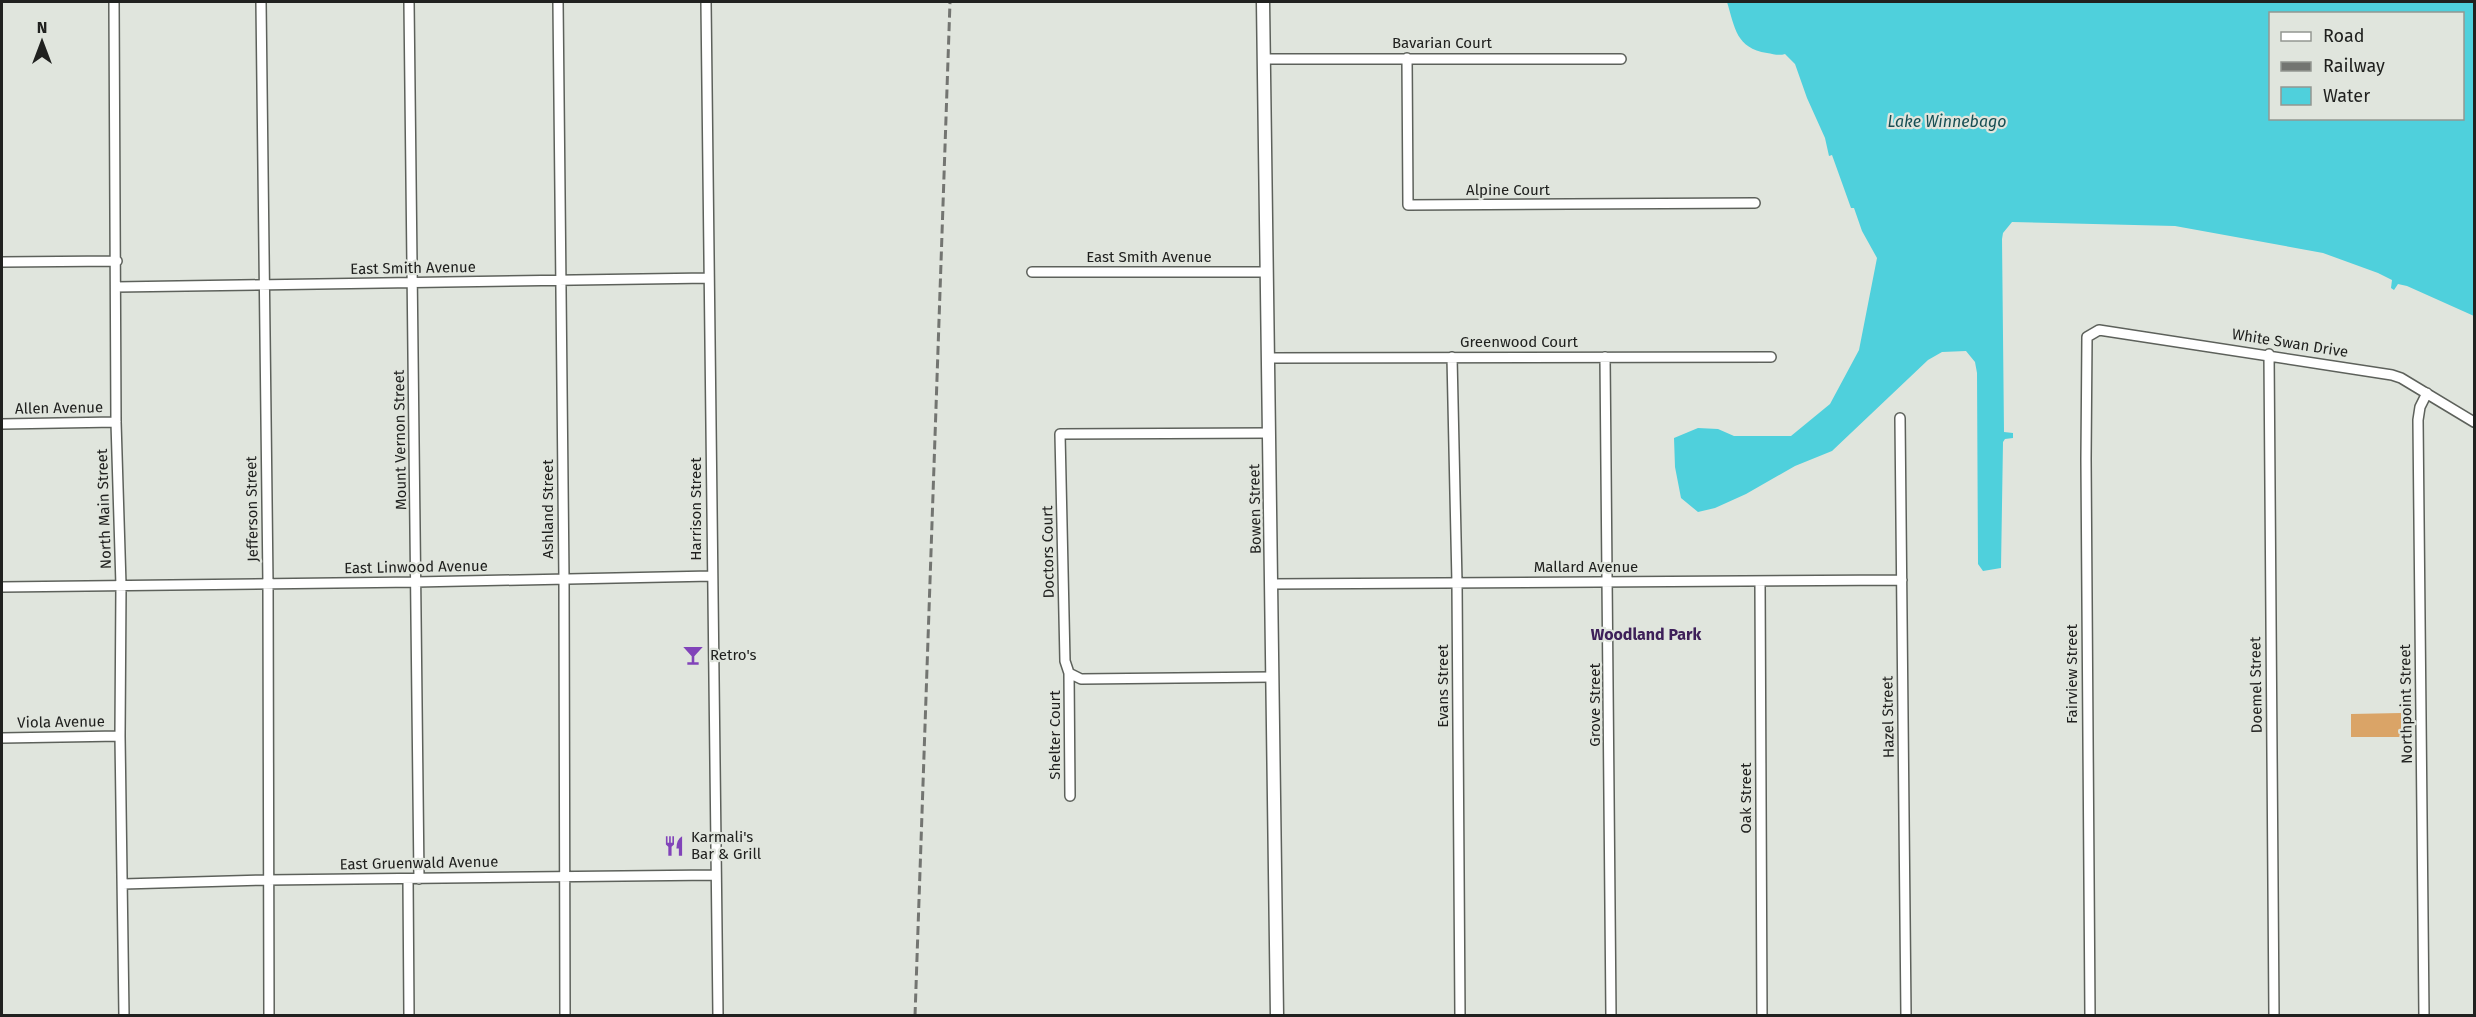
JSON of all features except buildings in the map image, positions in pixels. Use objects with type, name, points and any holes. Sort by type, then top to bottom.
[{"type":"main road","name":"Bowen Street","points":[[1263,2],[1277,1016]]},
{"type":"street","name":"North Main Street","points":[[114,2],[116,422],[121,585],[120,736],[124,1016]]},
{"type":"street","name":"Jefferson Street","points":[[261,2],[268,584],[269,1016]]},
{"type":"street","name":"Mount Vernon Street","points":[[409,2],[419,879]]},
{"type":"street","name":"Ashland Street","points":[[558,2],[562,281],[565,1016]]},
{"type":"street","name":"Harrison Street","points":[[706,2],[718,1016]]},
{"type":"street","name":"Alpine Court","points":[[1407,58],[1408,205],[1755,203]]},
{"type":"street","name":"Bavarian Court","points":[[1264,59],[1621,59]]},
{"type":"street","points":[[2,262],[117,261]]},
{"type":"street","name":"East Smith Avenue","points":[[1032,272],[1267,272]]},
{"type":"street","name":"East Smith Avenue","points":[[116,287],[709,278]]},
{"type":"street","name":"White Swan Drive","points":[[2091,333],[2099,330],[2269,354],[2392,375],[2475,422]]},
{"type":"street","name":"Fairview Street","points":[[2090,1016],[2086,343],[2091,333]]},
{"type":"street","name":"Doemel Street","points":[[2269,354],[2274,1016]]},
{"type":"street","name":"Evans Street","points":[[1452,357],[1457,583],[1460,1016]]},
{"type":"street","name":"Grove Street","points":[[1605,357],[1609,582],[1611,1016]]},
{"type":"street","name":"Greenwood Court","points":[[1268,358],[1771,357]]},
{"type":"street","name":"Northpoint Street","points":[[2424,1016],[2418,420],[2420,407],[2427,393]]},
{"type":"street","name":"Hazel Street","points":[[1900,418],[1906,1016]]},
{"type":"street","name":"Allen Avenue","points":[[2,424],[116,422]]},
{"type":"street","name":"Doctors Court","points":[[1069,673],[1065,661],[1060,434],[1269,433]]},
{"type":"street","name":"East Linwood Avenue","points":[[2,587],[712,576]]},
{"type":"street","name":"Mallard Avenue","points":[[1271,584],[1902,580]]},
{"type":"street","name":"Oak Street","points":[[1760,581],[1762,1016]]},
{"type":"street","points":[[1069,673],[1081,679],[1272,677]]},
{"type":"street","name":"Shelter Court","points":[[1069,673],[1070,796]]},
{"type":"street","name":"Viola Avenue","points":[[2,738],[120,736]]},
{"type":"street","name":"East Gruenwald Avenue","points":[[123,884],[267,880],[715,875]]},
{"type":"street","points":[[408,879],[410,1016]]},
{"type":"shaded area","points":[[2401,713],[2401,737],[2351,737],[2351,714]]},
{"type":"water","name":"Lake Winnebago","points":[[1727,2],[2474,2],[2474,316],[2407,286],[2398,284],[2394,290],[2391,288],[2392,280],[2323,253],[2175,226],[2012,222],[2003,233],[2002,239],[2004,432],[2013,433],[2013,438],[2005,439],[2003,442],[2001,568],[1983,571],[1978,564],[1977,373],[1975,362],[1966,351],[1942,352],[1928,360],[1832,451],[1795,466],[1746,494],[1715,508],[1698,512],[1681,498],[1675,467],[1674,438],[1698,428],[1718,429],[1734,436],[1791,436],[1830,404],[1859,350],[1877,258],[1862,231],[1854,208],[1851,208],[1832,155],[1829,156],[1825,138],[1795,64],[1785,54],[1767,53],[1749,47],[1743,42],[1735,28]]},
{"type":"railway","points":[[915,1016],[950,2]]},
{"type":"place","name":"Retro's","points":[[693,655]]},
{"type":"place","name":"Karmali's Bar & Grill","points":[[674,846]]},
{"type":"district","name":"Woodland Park","points":[[1646,634]]}]
